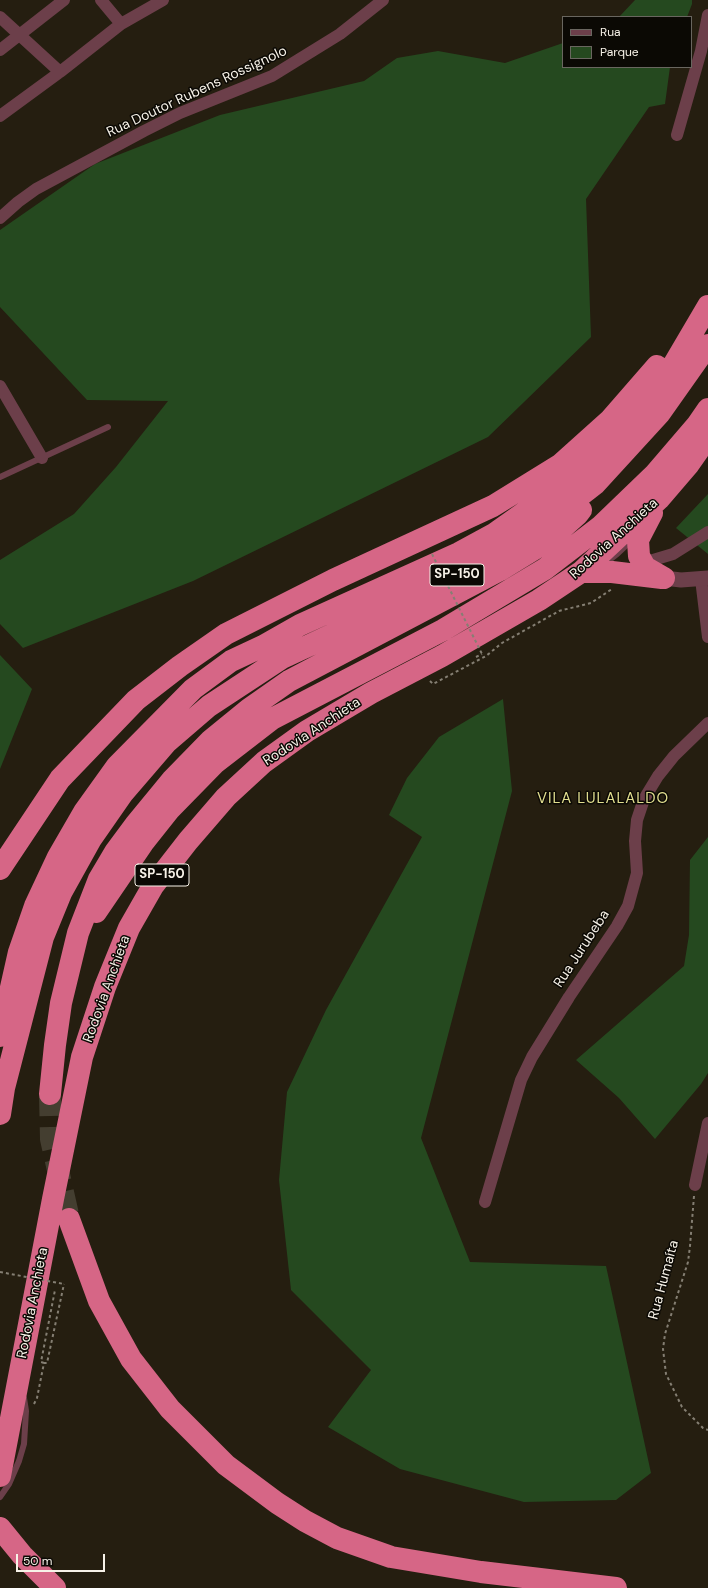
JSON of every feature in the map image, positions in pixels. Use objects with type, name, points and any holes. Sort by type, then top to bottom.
[{"type":"highway","points":[[0,869],[60,779],[136,700],[180,666],[226,634],[333,580],[494,506],[561,464],[610,420],[647,378],[677,339],[706,309]]},
{"type":"highway","name":"SP-150","points":[[0,1036],[19,952],[35,906],[58,857],[84,812],[117,766],[193,689],[231,661],[252,649],[263,646],[300,625],[459,553],[494,534],[556,490],[596,457],[622,432],[646,404],[668,374],[706,309]]},
{"type":"highway","name":"SP-150","points":[[0,1114],[4,1088],[42,937],[61,893],[90,839],[123,793],[166,743],[209,706],[276,662],[308,645],[428,590],[466,570],[540,526],[595,484],[660,413],[708,345]]},
{"type":"highway","points":[[78,933],[101,906],[143,844],[170,809],[215,763],[272,719],[437,633],[545,569],[600,526],[655,474],[697,425],[708,409]]},
{"type":"highway","name":"Rodovia Anchieta","points":[[0,1476],[82,1057],[105,987],[129,928],[154,886],[188,841],[226,797],[264,762],[307,731],[359,700],[448,653],[539,600],[582,572],[659,499],[689,464],[708,437]]},
{"type":"highway","points":[[50,1094],[55,1045],[62,1003],[78,933],[99,879],[115,852],[172,780],[211,740],[248,709],[289,681],[453,596],[500,570],[549,540],[578,514],[595,484]]},
{"type":"highway","points":[[638,569],[638,540],[659,499]]},
{"type":"highway","points":[[582,572],[612,572],[638,569],[664,578]]},
{"type":"highway","points":[[69,1220],[99,1301],[130,1359],[170,1410],[226,1465],[305,1522],[337,1538],[392,1557],[481,1572],[616,1588]]},
{"type":"highway","points":[[0,1528],[22,1555],[54,1588]]},
{"type":"street","points":[[0,50],[64,0]]},
{"type":"street","points":[[101,0],[122,24]]},
{"type":"street","points":[[0,116],[122,24],[163,0]]},
{"type":"street","name":"Rua Doutor Rubens Rossignolo","points":[[0,218],[36,189],[144,131],[180,113],[272,76],[340,34],[382,0]]},
{"type":"street","points":[[677,135],[701,51],[708,15]]},
{"type":"street","points":[[0,17],[60,72]]},
{"type":"street","points":[[0,386],[42,458]]},
{"type":"street","points":[[638,569],[673,554],[708,532]]},
{"type":"street","points":[[664,578],[704,579],[708,637]]},
{"type":"street","name":"Rua Jurubeba","points":[[484,1202],[521,1080],[532,1057],[569,997],[617,926],[628,906],[637,873],[635,841],[637,820],[644,799],[658,776],[674,756],[708,723]]},
{"type":"street","points":[[695,1185],[708,1123]]},
{"type":"lane","points":[[0,477],[108,427]]},
{"type":"lane","points":[[0,1497],[9,1484],[19,1461],[24,1444],[26,1411],[20,1374]]},
{"type":"path","points":[[432,554],[482,654]]},
{"type":"path","points":[[438,681],[486,656],[502,644],[559,611],[591,603],[638,569]]},
{"type":"path","name":"Rua Humaíta","points":[[695,1185],[688,1262],[665,1334],[663,1349],[666,1374],[682,1407],[703,1428],[708,1430]]},
{"type":"path","points":[[0,1272],[64,1284],[47,1363],[44,1363],[37,1398],[32,1409]]},
{"type":"path","points":[[44,1363],[41,1362],[56,1290]]},
{"type":"green space","points":[[635,0],[692,0],[687,16],[620,16]]},
{"type":"green space","points":[[562,43],[562,68],[670,68],[665,104],[649,107],[586,199],[591,337],[488,437],[193,581],[23,648],[0,624],[0,560],[74,514],[116,467],[168,401],[87,400],[0,307],[0,230],[95,164],[220,115],[364,81],[397,58],[438,51],[505,63]]},
{"type":"green space","points":[[708,494],[708,554],[676,528]]},
{"type":"green space","points":[[0,655],[32,689],[0,769]]},
{"type":"green space","points":[[503,699],[512,791],[421,1138],[470,1262],[606,1266],[651,1473],[616,1500],[524,1502],[400,1469],[328,1427],[371,1370],[291,1290],[279,1180],[287,1092],[326,1010],[422,837],[389,815],[407,778],[439,737]]},
{"type":"green space","points":[[708,837],[708,1073],[701,1084],[655,1139],[619,1098],[576,1060],[684,966],[689,935],[690,860]]},
{"type":"tunnel","points":[[50,1094],[51,1139],[69,1219]]},
{"type":"district","name":"VILA LULALALDO","points":[[603,799]]}]
